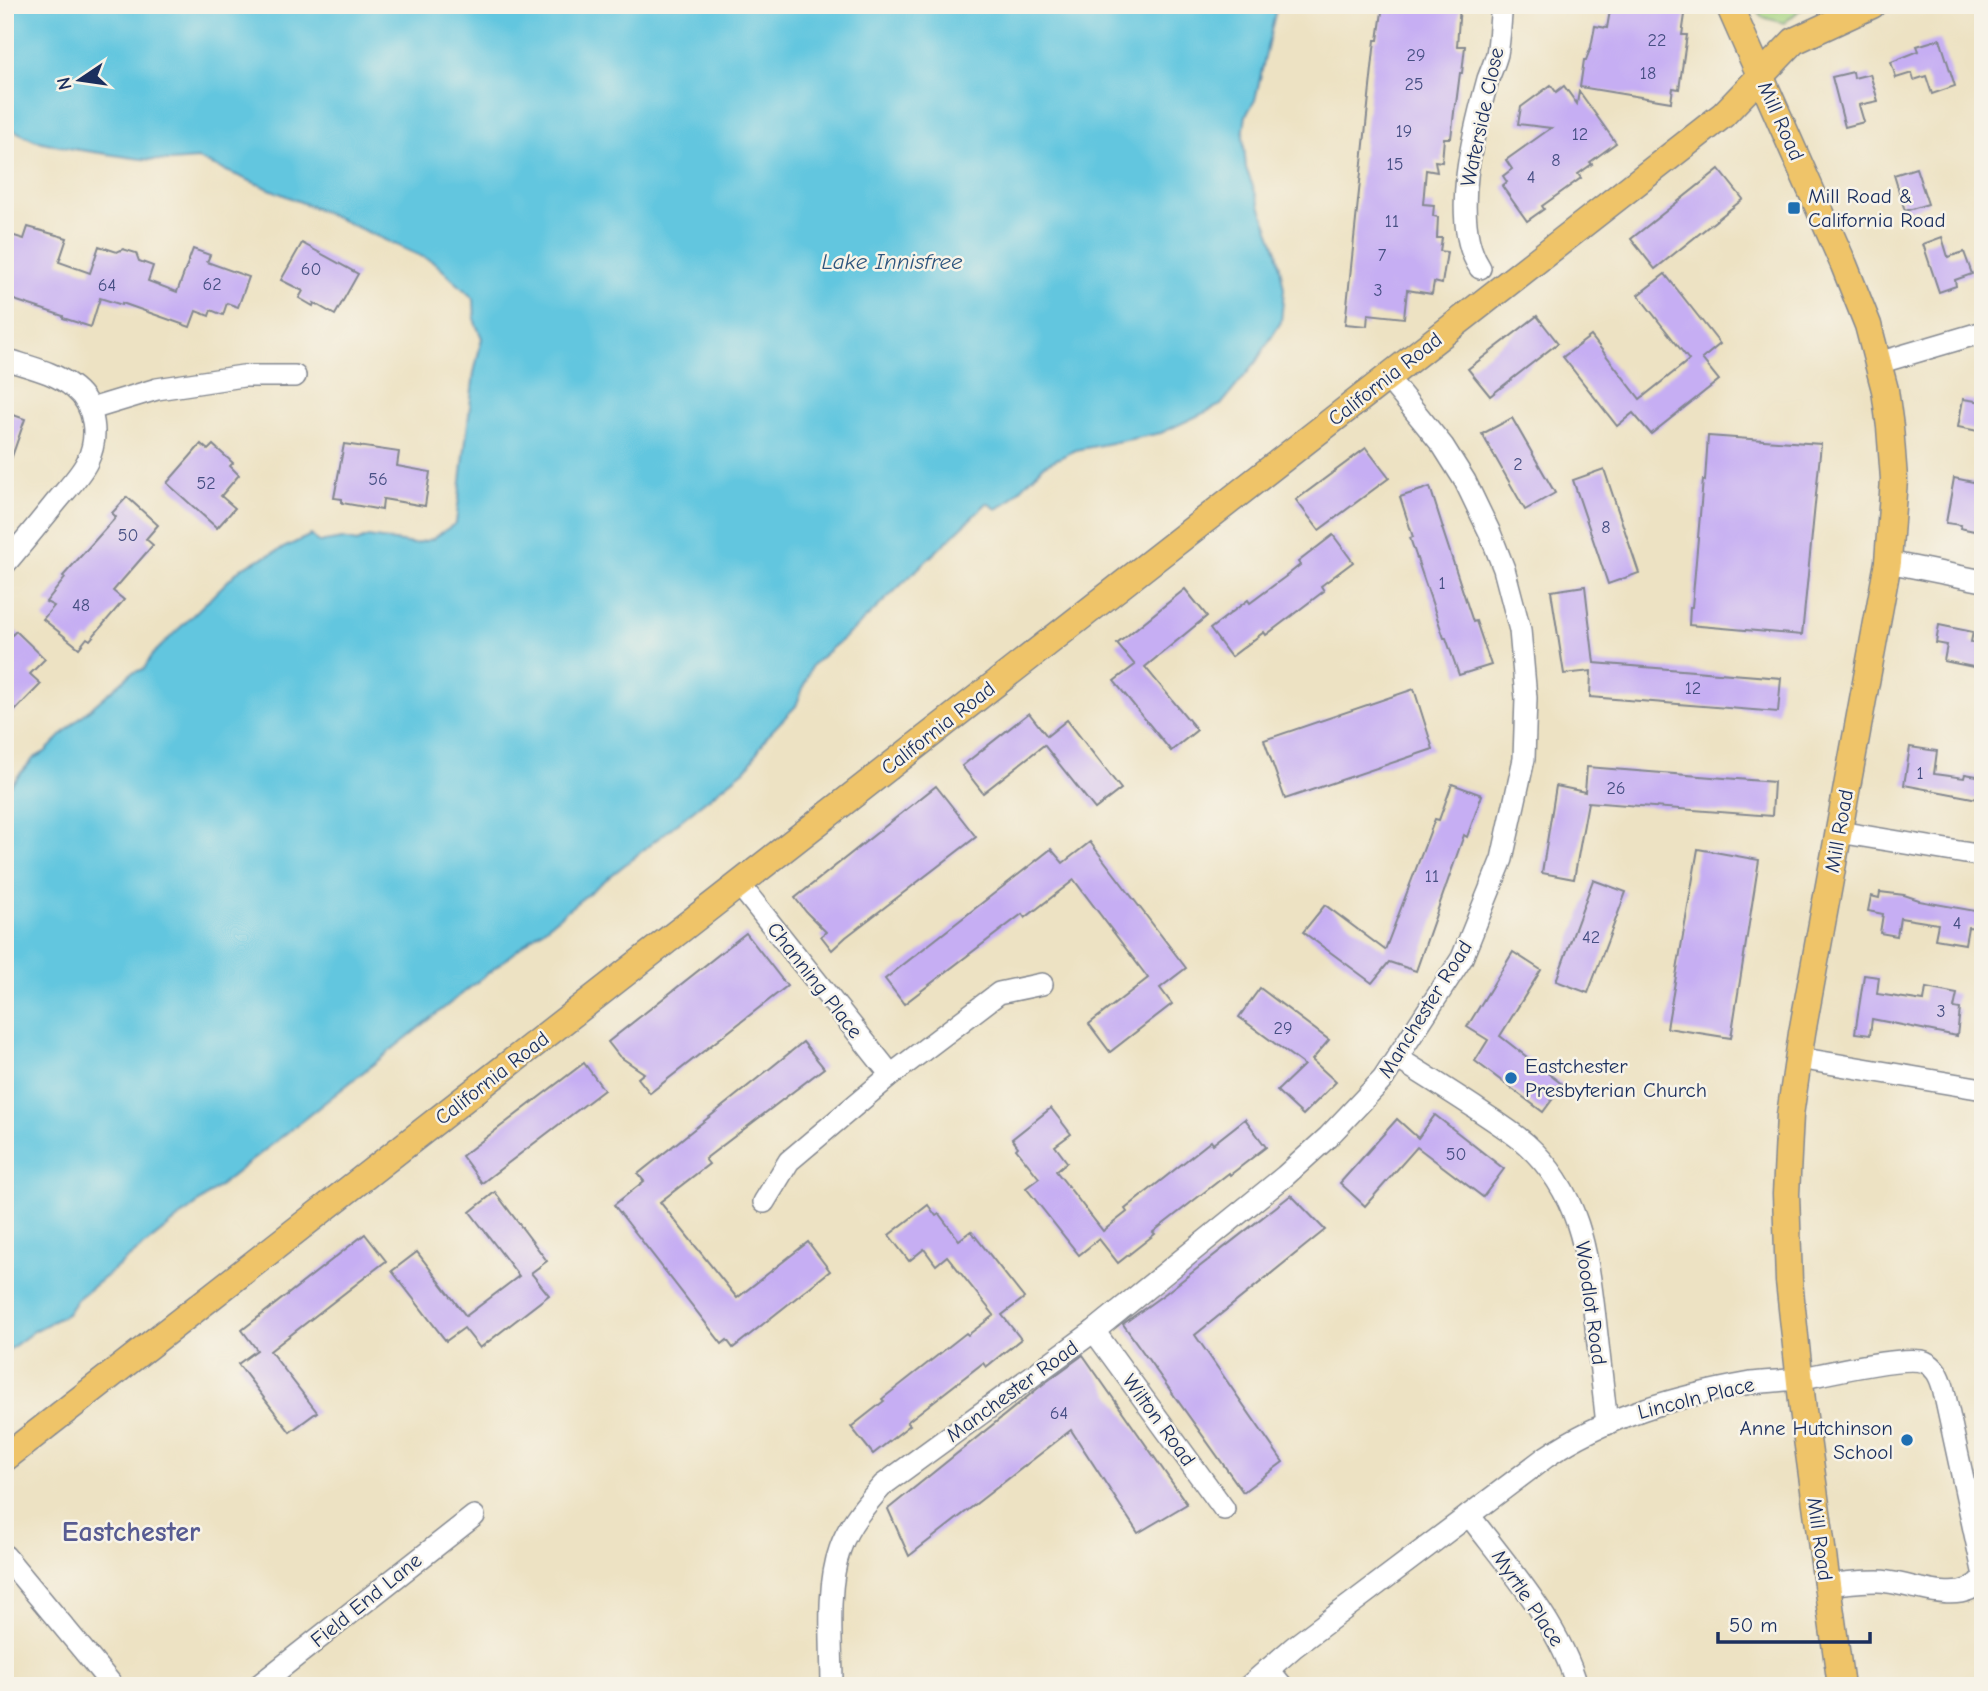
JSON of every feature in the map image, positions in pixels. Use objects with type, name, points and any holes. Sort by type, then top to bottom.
[{"type":"main road","name":"Mill Road","points":[[1729,5],[1868,325],[1885,390],[1894,480],[1888,562],[1798,1058],[1790,1115],[1786,1194],[1789,1281],[1799,1379],[1841,1686]]},
{"type":"main road","name":"California Road","points":[[5,1458],[1723,115],[1794,41],[1872,5]]},
{"type":"street","name":"Waterside Close","points":[[1480,268],[1472,256],[1466,230],[1465,190],[1496,56],[1502,5]]},
{"type":"street","points":[[1878,363],[1983,332]]},
{"type":"street","points":[[5,359],[55,375],[74,388],[84,397],[91,409],[94,425],[93,442],[87,462],[71,486],[5,564]]},
{"type":"street","points":[[91,409],[157,389],[243,376],[295,376]]},
{"type":"street","name":"Manchester Road","points":[[832,1686],[832,1577],[840,1547],[863,1507],[883,1485],[1094,1331],[1285,1176],[1328,1137],[1383,1079],[1462,958],[1502,859],[1524,759],[1526,698],[1520,630],[1504,569],[1465,481],[1443,446],[1387,377]]},
{"type":"street","points":[[1888,562],[1983,581]]},
{"type":"street","points":[[1839,832],[1983,856]]},
{"type":"street","name":"Channing Place","points":[[739,884],[891,1075]]},
{"type":"street","points":[[764,1202],[789,1161],[891,1075],[999,993],[1042,984]]},
{"type":"street","name":"Woodlot Road","points":[[1397,1058],[1503,1126],[1525,1143],[1560,1183],[1572,1206],[1585,1247],[1607,1424]]},
{"type":"street","points":[[1798,1058],[1983,1089]]},
{"type":"street","name":"Wilton Road","points":[[1094,1331],[1224,1509]]},
{"type":"street","name":"Lincoln Place","points":[[1249,1686],[1294,1647],[1574,1439],[1648,1406],[1770,1380],[1799,1379],[1894,1362],[1923,1361],[1933,1367],[1943,1387],[1983,1571]]},
{"type":"street","name":"Myrtle Place","points":[[1469,1515],[1558,1637],[1577,1686]]},
{"type":"street","name":"Field End Lane","points":[[258,1686],[474,1516]]},
{"type":"street","points":[[5,1556],[113,1686]]},
{"type":"street","points":[[1826,1585],[1879,1581],[1950,1593],[1971,1590],[1983,1579]]},
{"type":"street","points":[[1268,1670],[1282,1686]]},
{"type":"green space","points":[[1755,5],[1806,5],[1784,23],[1762,17]]},
{"type":"water","name":"Lake Innisfree","points":[[5,5],[1277,5],[1255,100],[1246,115],[1243,136],[1246,168],[1277,251],[1284,289],[1281,322],[1256,362],[1221,405],[1161,433],[1076,450],[1044,465],[1009,501],[997,509],[987,503],[860,624],[812,665],[796,706],[767,736],[748,767],[77,1299],[67,1314],[34,1331],[5,1353],[5,791],[34,758],[45,752],[75,722],[132,673],[144,669],[152,655],[241,568],[311,535],[319,543],[342,539],[357,542],[368,537],[414,544],[432,539],[456,523],[474,373],[482,338],[475,322],[474,299],[434,262],[310,206],[198,159],[141,159],[73,149],[34,140],[15,131],[5,124]]},
{"type":"building","points":[[1383,5],[1460,5],[1457,46],[1465,46],[1451,138],[1444,138],[1442,162],[1435,161],[1437,172],[1426,170],[1423,204],[1434,205],[1433,216],[1438,217],[1437,238],[1442,238],[1440,251],[1447,252],[1442,284],[1434,282],[1432,294],[1407,290],[1404,318],[1368,314],[1367,326],[1345,324],[1375,40],[1378,40]]},
{"type":"building","points":[[1611,5],[1679,5],[1686,8],[1682,35],[1687,35],[1679,89],[1673,88],[1671,102],[1580,87],[1584,60],[1591,47],[1595,26],[1607,28]]},
{"type":"building","points":[[1940,39],[1955,86],[1932,94],[1926,76],[1914,80],[1912,73],[1896,78],[1891,62],[1919,51],[1917,46]]},
{"type":"building","points":[[1853,72],[1854,78],[1870,74],[1878,101],[1859,105],[1864,122],[1845,127],[1832,77]]},
{"type":"building","points":[[1551,85],[1556,92],[1564,86],[1577,104],[1579,91],[1616,143],[1578,174],[1581,178],[1542,206],[1544,209],[1527,221],[1502,186],[1507,182],[1503,176],[1512,169],[1506,160],[1551,128],[1518,124],[1521,107]]},
{"type":"building","points":[[1916,168],[1928,204],[1905,211],[1894,175]]},
{"type":"building","points":[[1719,169],[1743,199],[1655,269],[1631,239]]},
{"type":"building","points":[[28,227],[67,238],[59,262],[90,273],[99,246],[117,252],[123,249],[136,253],[139,261],[153,266],[148,281],[177,292],[193,249],[210,255],[207,262],[249,277],[238,307],[227,303],[223,315],[211,310],[209,316],[196,311],[190,327],[100,298],[91,327],[5,297],[5,233],[24,239]]},
{"type":"building","points":[[1942,237],[1948,257],[1964,252],[1972,274],[1955,280],[1956,286],[1939,292],[1923,244]]},
{"type":"building","points":[[302,243],[358,274],[335,315],[299,298],[303,291],[281,280]]},
{"type":"building","points":[[1665,274],[1720,344],[1702,359],[1719,380],[1651,434],[1633,413],[1617,426],[1563,357],[1591,336],[1640,399],[1689,360],[1638,295]]},
{"type":"building","points":[[1537,316],[1558,343],[1490,396],[1468,369]]},
{"type":"building","points":[[1963,399],[1983,402],[1983,432],[1958,427]]},
{"type":"building","points":[[5,412],[25,419],[8,468],[5,468]]},
{"type":"building","points":[[1512,418],[1555,493],[1525,510],[1482,434]]},
{"type":"building","points":[[1708,436],[1821,444],[1802,635],[1689,625]]},
{"type":"building","points":[[201,444],[208,450],[213,445],[233,463],[230,466],[239,475],[221,496],[235,508],[217,528],[167,483]]},
{"type":"building","points":[[344,444],[399,452],[397,466],[430,472],[425,506],[383,499],[382,510],[342,503],[342,499],[334,498]]},
{"type":"building","points":[[1366,448],[1389,478],[1319,530],[1296,500]]},
{"type":"building","points":[[1604,469],[1639,573],[1608,584],[1573,480]]},
{"type":"building","points":[[1954,478],[1983,484],[1983,529],[1980,528],[1979,532],[1946,523]]},
{"type":"building","points":[[1430,487],[1473,622],[1476,621],[1491,665],[1459,675],[1410,538],[1413,537],[1400,497]]},
{"type":"building","points":[[127,497],[158,525],[146,539],[153,545],[113,591],[124,600],[90,640],[87,638],[79,648],[43,619],[54,606],[46,602],[65,578],[63,576],[116,517],[112,513]]},
{"type":"building","points":[[1333,535],[1353,562],[1321,586],[1324,591],[1266,635],[1264,632],[1231,657],[1210,629],[1248,600],[1250,603],[1285,577],[1300,565],[1298,562]]},
{"type":"building","points":[[1585,586],[1594,663],[1781,678],[1778,712],[1590,697],[1591,671],[1564,674],[1551,591]]},
{"type":"building","points":[[1185,589],[1207,616],[1145,667],[1197,730],[1171,751],[1114,681],[1135,665],[1117,644]]},
{"type":"building","points":[[1939,625],[1973,632],[1971,642],[1983,644],[1983,669],[1944,661],[1947,645],[1936,643]]},
{"type":"building","points":[[16,631],[45,659],[30,674],[41,684],[5,721],[5,642]]},
{"type":"building","points":[[1414,689],[1433,749],[1285,799],[1264,740]]},
{"type":"building","points":[[1029,713],[1047,736],[1067,720],[1121,789],[1095,809],[1044,745],[983,793],[962,766]]},
{"type":"building","points":[[1910,747],[1937,751],[1934,774],[1964,778],[1965,774],[1983,777],[1983,800],[1904,785]]},
{"type":"building","points":[[1587,767],[1774,782],[1772,816],[1588,802],[1574,879],[1542,873],[1556,786],[1585,792]]},
{"type":"building","points":[[1452,784],[1482,795],[1467,837],[1464,835],[1416,971],[1389,962],[1372,983],[1303,932],[1325,905],[1385,950],[1435,819],[1439,820]]},
{"type":"building","points":[[936,786],[976,837],[832,950],[821,936],[826,932],[795,898]]},
{"type":"building","points":[[1090,842],[1186,968],[1160,988],[1172,1004],[1110,1052],[1089,1024],[1148,978],[1074,880],[1025,918],[1022,914],[904,1004],[885,979],[1051,849],[1063,863]]},
{"type":"building","points":[[1698,849],[1759,860],[1731,1038],[1667,1028]]},
{"type":"building","points":[[1593,880],[1626,892],[1588,993],[1556,981]]},
{"type":"building","points":[[1880,892],[1981,912],[1979,928],[1968,927],[1965,944],[1935,939],[1938,924],[1900,918],[1897,936],[1880,933],[1883,914],[1868,911],[1871,896],[1879,898]]},
{"type":"building","points":[[746,933],[787,986],[650,1093],[638,1078],[644,1073],[619,1056],[608,1042]]},
{"type":"building","points":[[1513,952],[1541,970],[1500,1036],[1563,1085],[1543,1112],[1475,1061],[1488,1040],[1467,1027]]},
{"type":"building","points":[[1864,975],[1879,977],[1877,994],[1924,1001],[1926,988],[1957,994],[1954,1008],[1960,1009],[1957,1036],[1872,1019],[1870,1035],[1855,1033]]},
{"type":"building","points":[[1260,988],[1329,1040],[1312,1060],[1336,1082],[1303,1115],[1277,1091],[1304,1065],[1239,1017]]},
{"type":"building","points":[[803,1042],[824,1068],[705,1159],[709,1164],[660,1202],[737,1298],[808,1242],[830,1271],[733,1348],[727,1340],[722,1344],[614,1205],[644,1181],[638,1174]]},
{"type":"building","points":[[584,1063],[604,1090],[482,1183],[462,1156]]},
{"type":"building","points":[[1051,1108],[1071,1134],[1055,1146],[1067,1162],[1056,1171],[1103,1231],[1127,1212],[1125,1209],[1211,1141],[1213,1144],[1245,1119],[1266,1147],[1153,1232],[1155,1234],[1118,1263],[1099,1239],[1079,1255],[1026,1188],[1039,1178],[1016,1149],[1018,1147],[1012,1139]]},
{"type":"building","points":[[1435,1115],[1504,1169],[1483,1197],[1417,1147],[1365,1206],[1340,1183],[1397,1119],[1418,1138]]},
{"type":"building","points":[[495,1192],[547,1261],[531,1273],[549,1295],[480,1348],[464,1328],[446,1341],[392,1271],[417,1252],[466,1316],[519,1276],[470,1212]]},
{"type":"building","points":[[1291,1195],[1325,1230],[1195,1335],[1283,1462],[1243,1492],[1123,1324]]},
{"type":"building","points":[[928,1205],[936,1216],[939,1214],[959,1240],[971,1231],[1024,1298],[1002,1315],[1021,1339],[986,1367],[983,1363],[907,1422],[910,1425],[873,1454],[851,1427],[966,1333],[968,1335],[994,1315],[947,1256],[936,1265],[924,1249],[909,1261],[889,1235]]},
{"type":"building","points":[[365,1234],[386,1261],[270,1351],[317,1412],[290,1432],[238,1364],[257,1350],[242,1330]]},
{"type":"building","points":[[1083,1355],[1187,1504],[1138,1533],[1071,1430],[909,1556],[888,1509]]},
{"type":"place","name":"Mill Road & California Road","points":[[1794,208]]},
{"type":"place","name":"Eastchester Presbyterian Church","points":[[1511,1078]]},
{"type":"place","name":"Anne Hutchinson School","points":[[1907,1440]]},
{"type":"district","name":"Eastchester","points":[[131,1531]]}]
